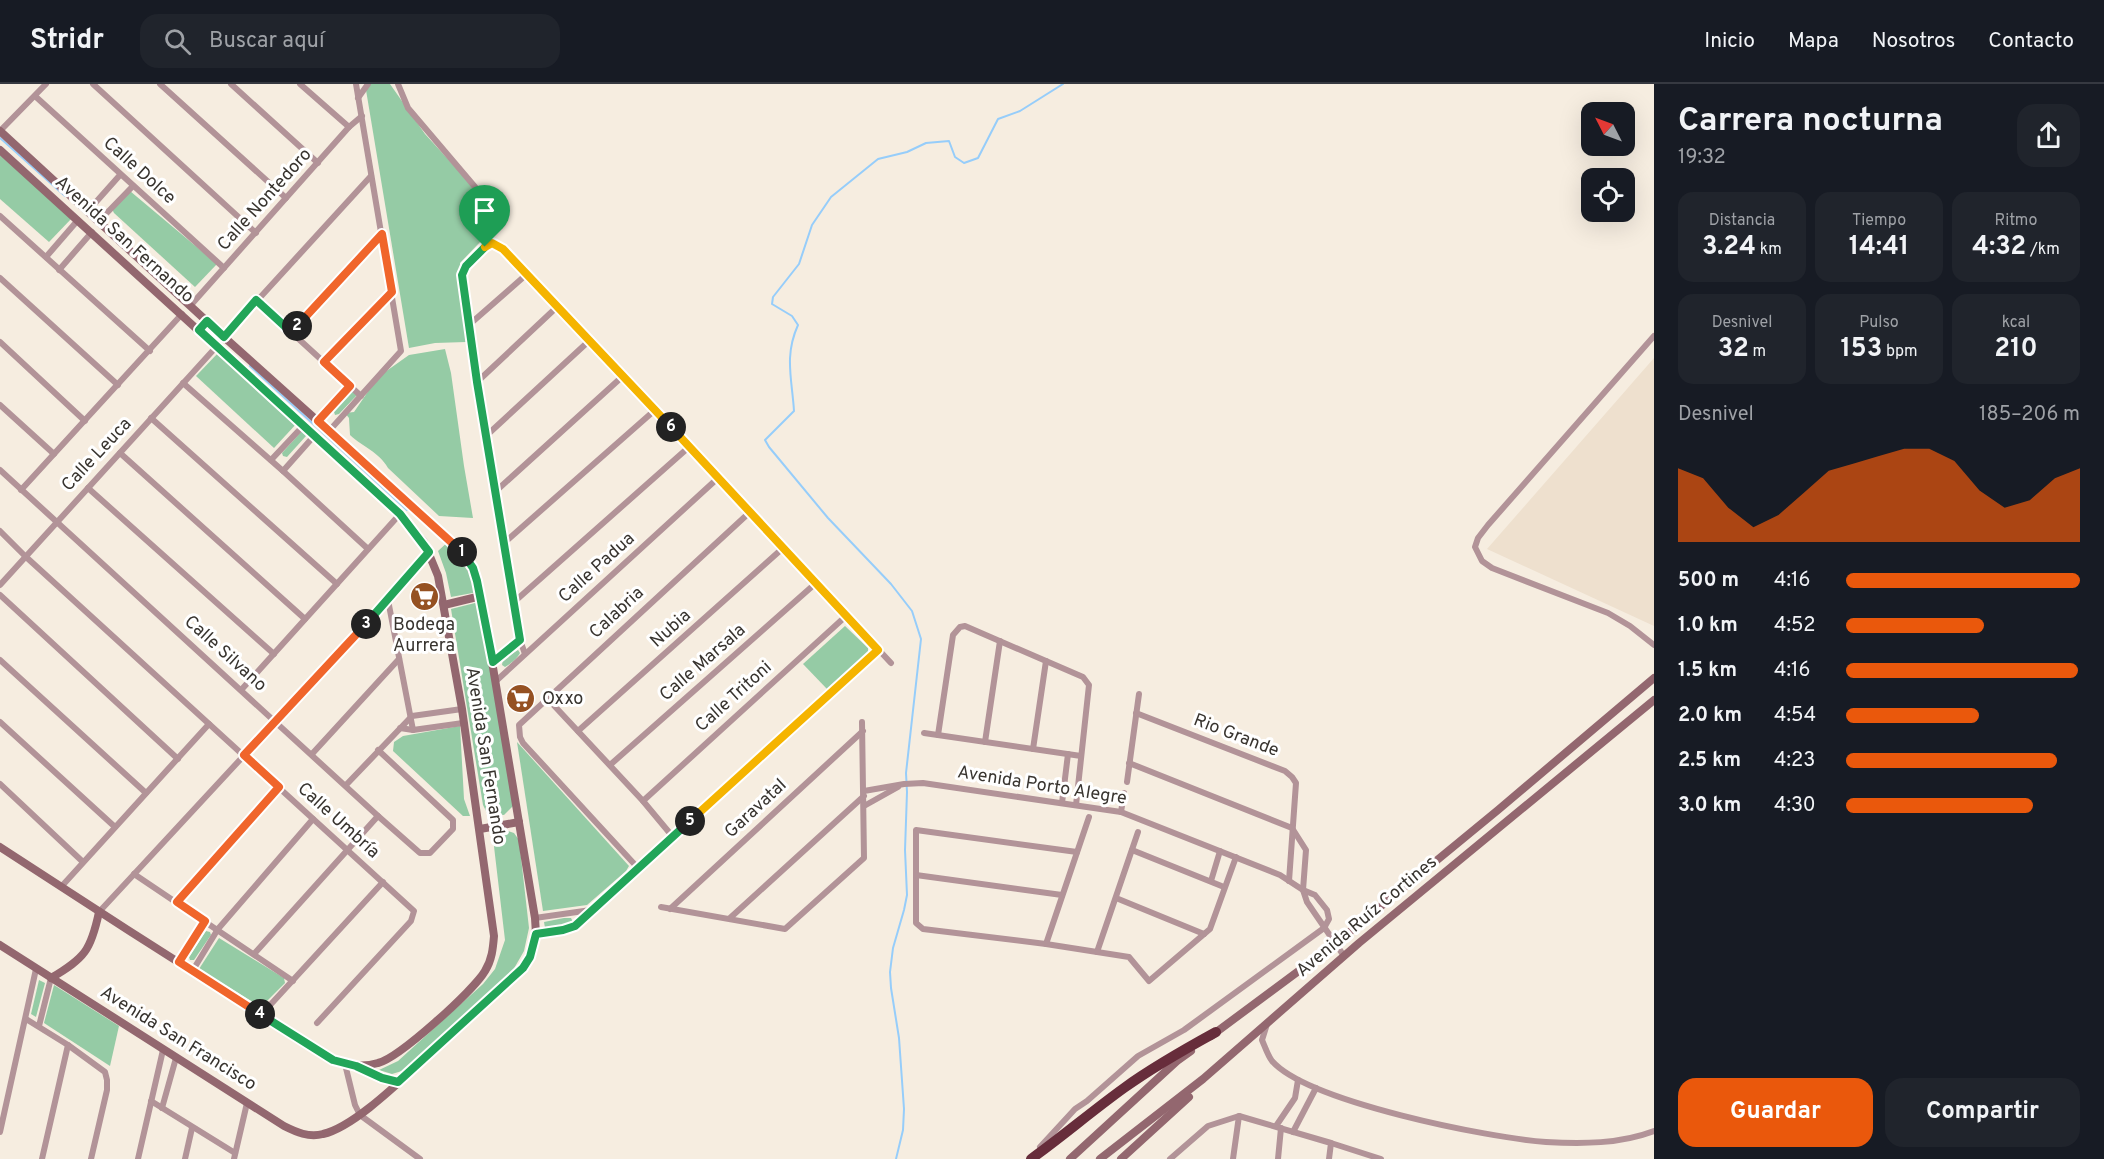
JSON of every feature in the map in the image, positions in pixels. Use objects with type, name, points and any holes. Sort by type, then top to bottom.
[{"type":"highway","points":[[1030,1159],[1124,1088],[1167,1059],[1216,1032]]},
{"type":"street","points":[[0,131],[46,84]]},
{"type":"street","points":[[93,84],[256,232]]},
{"type":"street","points":[[160,84],[286,198]]},
{"type":"street","points":[[231,84],[318,163]]},
{"type":"street","points":[[300,84],[349,128]]},
{"type":"street","points":[[329,431],[401,351],[356,84]]},
{"type":"street","points":[[358,98],[368,84]]},
{"type":"street","points":[[398,84],[408,108],[488,201],[491,213],[484,237],[485,247]]},
{"type":"street","name":"Calle Dolce","points":[[35,96],[224,268]]},
{"type":"street","name":"Calle Nontedoro","points":[[190,305],[362,116]]},
{"type":"street","name":"Avenida San Fernando","points":[[0,131],[461,551],[473,568],[481,596],[493,662],[536,934],[530,957],[523,968],[360,1115]]},
{"type":"street","name":"Avenida San Fernando","points":[[0,150],[400,514],[429,552],[438,576],[462,709],[495,936],[492,956],[487,969],[476,984],[398,1053],[379,1063],[356,1066],[345,1064],[333,1060],[261,1015],[0,847]]},
{"type":"street","points":[[88,211],[120,175]]},
{"type":"street","points":[[224,337],[372,176]]},
{"type":"street","points":[[99,221],[133,186]]},
{"type":"street","points":[[0,216],[150,351]]},
{"type":"street","points":[[46,257],[78,220]]},
{"type":"street","points":[[59,270],[92,232]]},
{"type":"street","points":[[291,332],[382,234]]},
{"type":"street","points":[[525,654],[520,640],[477,382],[462,275],[466,266],[492,243],[499,245],[558,306],[891,663]]},
{"type":"street","points":[[470,324],[527,274]]},
{"type":"street","points":[[0,278],[118,385]]},
{"type":"street","points":[[324,362],[392,292]]},
{"type":"street","points":[[256,300],[361,396]]},
{"type":"street","points":[[477,382],[558,306]]},
{"type":"street","points":[[21,490],[182,314]]},
{"type":"street","points":[[199,330],[207,321]]},
{"type":"street","points":[[1654,336],[1488,525],[1478,538],[1475,547],[1478,557],[1492,568],[1608,613],[1630,626],[1654,645]]},
{"type":"street","points":[[486,436],[590,340]]},
{"type":"street","points":[[0,342],[85,421]]},
{"type":"street","name":"Calle Leuca","points":[[0,585],[217,346]]},
{"type":"street","points":[[496,491],[623,376]]},
{"type":"street","points":[[183,383],[368,549]]},
{"type":"street","points":[[318,421],[350,386]]},
{"type":"street","points":[[0,405],[54,454]]},
{"type":"street","points":[[504,543],[655,410]]},
{"type":"street","points":[[152,418],[337,584]]},
{"type":"street","points":[[271,460],[303,426]]},
{"type":"street","points":[[283,471],[314,436]]},
{"type":"street","points":[[514,602],[689,447]]},
{"type":"street","points":[[120,453],[305,619]]},
{"type":"street","name":"Calle Silvano","points":[[0,470],[378,816],[420,853],[430,854],[453,829],[453,820],[378,750]]},
{"type":"street","name":"Calle Padua","points":[[496,681],[718,478]]},
{"type":"street","points":[[88,488],[274,654]]},
{"type":"street","name":"Calabria","points":[[638,868],[523,743],[519,725],[750,512]]},
{"type":"street","points":[[242,690],[400,514]]},
{"type":"street","name":"Calle Umbría","points":[[0,531],[414,910],[411,921],[317,1023]]},
{"type":"street","name":"Nubia","points":[[578,731],[783,548]]},
{"type":"street","points":[[39,1026],[51,978],[77,962],[83,955],[94,935],[99,912],[388,600],[429,552]]},
{"type":"street","name":"Calle Marsala","points":[[610,765],[816,583]]},
{"type":"street","points":[[0,595],[178,759]]},
{"type":"street","points":[[444,605],[481,596]]},
{"type":"street","points":[[388,600],[413,729]]},
{"type":"street","name":"Calle Tritoni","points":[[643,801],[846,616]]},
{"type":"street","points":[[938,735],[953,635],[960,627],[965,626],[1083,677],[1089,685],[1076,805]]},
{"type":"street","points":[[493,662],[520,640]]},
{"type":"street","points":[[985,742],[1000,641]]},
{"type":"street","points":[[536,934],[570,928],[583,920],[591,910],[878,650]]},
{"type":"street","points":[[312,754],[399,659]]},
{"type":"street","points":[[0,660],[146,793]]},
{"type":"street","points":[[1033,749],[1046,662]]},
{"type":"street","points":[[1070,1159],[1177,1061],[1335,944],[1654,678]]},
{"type":"street","points":[[1127,782],[1139,693]]},
{"type":"street","points":[[547,698],[643,801],[673,837]]},
{"type":"street","name":"Avenida Ruíz Cortines","points":[[1100,1159],[1220,1064],[1344,956],[1654,700]]},
{"type":"street","points":[[346,785],[412,716],[462,709]]},
{"type":"street","name":"Rio Grande","points":[[1136,713],[1286,771],[1292,777],[1296,783],[1289,881]]},
{"type":"street","points":[[0,722],[114,827]]},
{"type":"street","points":[[661,907],[785,929],[864,858],[862,722]]},
{"type":"street","points":[[400,728],[413,729],[463,723]]},
{"type":"street","points":[[61,887],[209,724]]},
{"type":"street","name":"Garavatal","points":[[670,909],[863,730]]},
{"type":"street","points":[[924,733],[1081,756]]},
{"type":"street","points":[[1062,803],[1068,754]]},
{"type":"street","points":[[1129,763],[1292,828],[1306,850],[1303,890],[1306,902],[1344,956]]},
{"type":"street","name":"Avenida Porto Alegre","points":[[864,794],[904,784],[922,783],[1121,812],[1280,875],[1315,895],[1327,910],[1329,919],[1324,928]]},
{"type":"street","points":[[0,784],[83,862]]},
{"type":"street","points":[[864,806],[904,784]]},
{"type":"street","points":[[177,902],[279,787]]},
{"type":"street","points":[[1121,812],[1124,793]]},
{"type":"street","points":[[730,918],[864,794]]},
{"type":"street","points":[[254,954],[378,816]]},
{"type":"street","points":[[1046,944],[1089,817]]},
{"type":"street","points":[[193,970],[218,929],[313,819]]},
{"type":"street","points":[[480,829],[519,822]]},
{"type":"street","points":[[1077,852],[916,830],[916,923],[923,929],[1129,957],[1149,981],[1210,929],[1236,857]]},
{"type":"street","points":[[1097,952],[1138,832]]},
{"type":"street","points":[[1132,850],[1224,887]]},
{"type":"street","points":[[1210,881],[1220,851]]},
{"type":"street","points":[[134,874],[293,981]]},
{"type":"street","points":[[916,875],[1062,895]]},
{"type":"street","points":[[261,1015],[382,882]]},
{"type":"street","points":[[1116,898],[1204,934]]},
{"type":"street","points":[[534,918],[591,910]]},
{"type":"street","points":[[179,962],[205,921]]},
{"type":"street","points":[[1030,1159],[1075,1109],[1088,1101],[1138,1056],[1184,1030],[1324,928]]},
{"type":"street","name":"Avenida San Francisco","points":[[0,945],[176,1058],[297,1132],[322,1135],[360,1115]]},
{"type":"street","points":[[0,1132],[36,969]]},
{"type":"street","points":[[26,1019],[68,1045],[107,1075],[107,1090],[91,1159]]},
{"type":"street","points":[[1267,1023],[1262,1040],[1272,1061],[1298,1080],[1332,1095],[1489,1135],[1546,1142],[1602,1143],[1636,1138],[1654,1131]]},
{"type":"street","points":[[42,1159],[68,1045]]},
{"type":"street","points":[[138,1159],[164,1050]]},
{"type":"street","points":[[162,1108],[176,1058]]},
{"type":"street","points":[[345,1064],[355,1105],[360,1115],[420,1159]]},
{"type":"street","points":[[1121,1159],[1220,1064]]},
{"type":"street","points":[[356,1066],[382,1078],[398,1082]]},
{"type":"street","points":[[1278,1159],[1279,1127],[1295,1098],[1298,1080]]},
{"type":"street","points":[[1293,1132],[1316,1088]]},
{"type":"street","points":[[151,1101],[235,1156],[247,1102]]},
{"type":"street","points":[[1233,1159],[1239,1116]]},
{"type":"street","points":[[1170,1159],[1208,1126],[1239,1116],[1381,1159]]},
{"type":"street","points":[[185,1159],[192,1128]]},
{"type":"street","points":[[1329,1159],[1331,1143]]},
{"type":"street","points":[[1180,1159],[1181,1149]]},
{"type":"shaded area","points":[[1654,358],[1654,626],[1487,549]]},
{"type":"green space","points":[[365,84],[390,84],[425,134],[487,199],[481,241],[460,263],[466,342],[435,343],[409,348]]},
{"type":"green space","points":[[0,155],[72,218],[49,242],[0,199]]},
{"type":"green space","points":[[130,191],[217,264],[195,287],[114,213],[112,209]]},
{"type":"green space","points":[[445,349],[451,373],[473,518],[439,516],[380,458],[350,435],[349,418],[345,413],[354,412],[378,377],[409,355]]},
{"type":"green space","points":[[219,352],[298,422],[274,448],[196,376]]},
{"type":"green space","points":[[352,389],[357,395],[339,414],[335,415],[333,409]]},
{"type":"green space","points":[[302,431],[306,436],[287,457],[283,456],[282,453]]},
{"type":"green space","points":[[450,540],[459,549],[478,592],[451,597],[438,551]]},
{"type":"green space","points":[[479,602],[513,806],[504,815],[487,813],[483,805],[451,609]]},
{"type":"green space","points":[[845,626],[868,648],[868,652],[827,689],[803,664]]},
{"type":"green space","points":[[518,650],[520,653],[515,659],[505,667],[502,665],[503,659]]},
{"type":"green space","points":[[460,726],[464,799],[470,816],[463,816],[393,751],[394,742],[403,736]]},
{"type":"green space","points":[[517,742],[629,866],[587,905],[543,911]]},
{"type":"green space","points":[[499,831],[514,833],[519,840],[529,928],[524,951],[512,972],[405,1070],[392,1074],[379,1070],[398,1061],[483,984],[495,969],[505,940],[493,838]]},
{"type":"green space","points":[[571,918],[573,922],[566,926],[545,928],[544,922]]},
{"type":"green space","points":[[206,931],[211,935],[194,960],[190,960],[189,957]]},
{"type":"green space","points":[[219,938],[284,978],[285,983],[261,1007],[199,969]]},
{"type":"green space","points":[[39,980],[45,983],[36,1017],[31,1014]]},
{"type":"green space","points":[[54,985],[119,1026],[110,1066],[44,1023]]},
{"type":"waterway","points":[[896,1159],[903,1130],[904,1109],[899,1038],[890,972],[893,948],[907,895],[906,773],[921,639],[912,611],[891,584],[828,518],[765,440],[794,411],[790,357],[798,325],[792,316],[772,304],[773,297],[799,264],[812,225],[831,197],[878,159],[907,152],[926,143],[949,141],[955,157],[964,163],[978,158],[998,119],[1020,111],[1063,84]]},
{"type":"waterway","points":[[0,138],[65,196]]},
{"type":"waterway","points":[[250,366],[407,510]]},
{"type":"place","name":"Bodega Aurrera","points":[[424,596]]},
{"type":"place","name":"Oxxo","points":[[521,699]]},
{"type":"route","points":[[382,234],[392,292],[324,362],[350,386],[318,421],[447,537],[467,559],[473,568],[481,596],[493,662],[520,640],[471,345],[462,275],[466,266],[485,247],[492,243],[503,249],[878,650],[591,910],[583,920],[570,928],[536,934],[534,947],[523,968],[398,1082],[333,1060],[179,962],[205,921],[177,902],[279,787],[244,755],[388,600],[429,552],[424,542],[400,514],[199,330],[207,321],[224,337],[256,300],[291,332],[382,234]]}]
